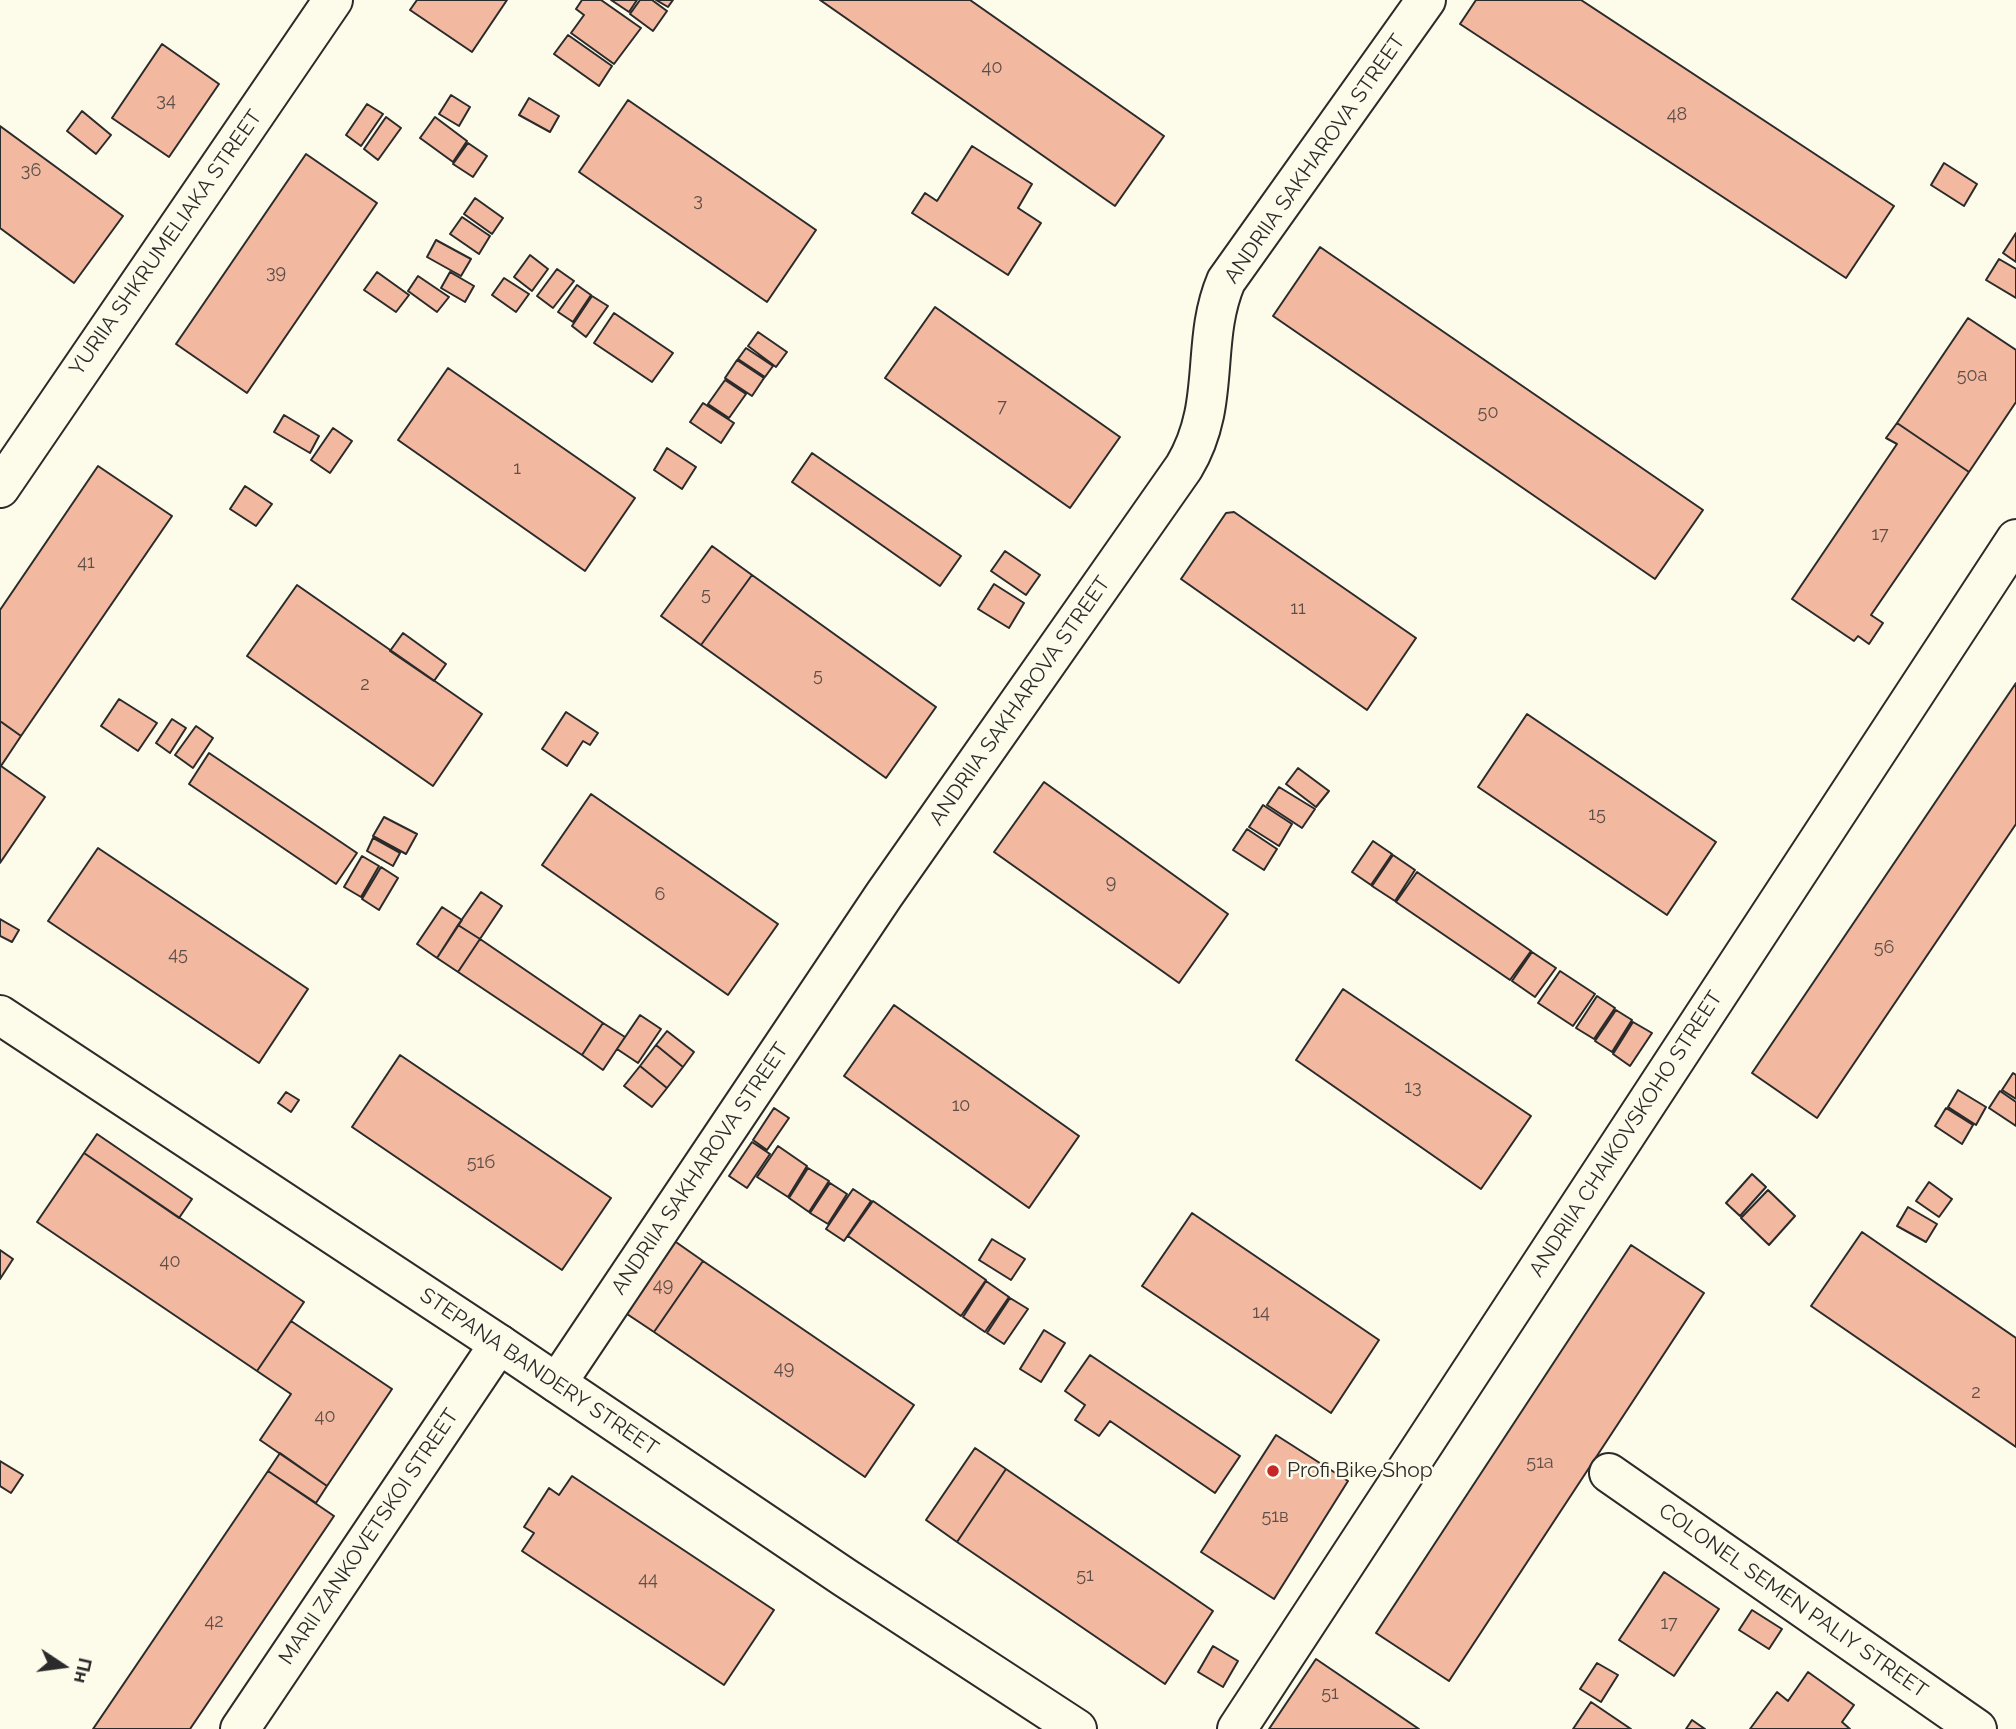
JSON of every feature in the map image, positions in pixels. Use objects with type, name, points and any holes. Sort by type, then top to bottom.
[{"type":"street","name":"YURIIA SHKRUMELIAKA STREET","points":[[0,488],[333,0]]},
{"type":"street","name":"ANDRIIA SAKHAROVA STREET","points":[[557,1383],[884,895],[1184,467],[1197,445],[1207,413],[1214,324],[1226,281],[1426,0]]},
{"type":"street","name":"ANDRIIA CHAIKOVSKOHO STREET","points":[[1237,1729],[2016,539]]},
{"type":"street","name":"STEPANA BANDERY STREET","points":[[0,1015],[499,1344],[855,1585],[1077,1729]]},
{"type":"street","name":"MARII ZANKOVETSKOI STREET","points":[[240,1729],[499,1344]]},
{"type":"street","name":"COLONEL SEMEN PALIY STREET","points":[[1609,1473],[1977,1729]]},
{"type":"building","points":[[417,0],[507,0],[472,52],[410,10]]},
{"type":"building","points":[[582,0],[601,0],[641,28],[614,64],[571,33],[584,15],[576,9]]},
{"type":"building","points":[[611,0],[637,0],[629,12]]},
{"type":"building","points":[[640,0],[652,0],[667,11],[653,31],[630,14]]},
{"type":"building","points":[[656,0],[673,0],[668,7]]},
{"type":"building","points":[[820,0],[970,0],[1164,136],[1115,206]]},
{"type":"building","points":[[1476,0],[1581,0],[1894,206],[1846,278],[1460,24]]},
{"type":"building","points":[[568,35],[612,66],[599,86],[554,54]]},
{"type":"building","points":[[162,44],[219,84],[169,157],[112,118]]},
{"type":"building","points":[[451,95],[470,107],[459,126],[439,114]]},
{"type":"building","points":[[529,98],[559,116],[550,132],[519,115]]},
{"type":"building","points":[[628,100],[816,230],[767,302],[579,172]]},
{"type":"building","points":[[367,104],[383,114],[361,146],[346,135]]},
{"type":"building","points":[[82,111],[111,135],[96,154],[67,131]]},
{"type":"building","points":[[386,117],[401,128],[378,160],[364,149]]},
{"type":"building","points":[[435,117],[467,141],[453,162],[420,138]]},
{"type":"building","points":[[0,126],[123,216],[74,283],[0,228]]},
{"type":"building","points":[[468,143],[487,156],[473,177],[453,164]]},
{"type":"building","points":[[972,146],[1032,184],[1018,208],[1041,223],[1008,275],[912,213],[925,193],[937,201]]},
{"type":"building","points":[[306,154],[377,203],[247,393],[176,344]]},
{"type":"building","points":[[1944,163],[1977,184],[1964,206],[1931,185]]},
{"type":"building","points":[[475,198],[503,218],[492,234],[464,214]]},
{"type":"building","points":[[462,217],[490,236],[479,254],[450,234]]},
{"type":"building","points":[[2016,233],[2016,262],[2003,253]]},
{"type":"building","points":[[436,240],[471,259],[461,276],[427,257]]},
{"type":"building","points":[[1320,247],[1703,510],[1655,579],[1273,316]]},
{"type":"building","points":[[530,255],[548,269],[532,291],[514,277]]},
{"type":"building","points":[[1999,259],[2016,269],[2016,298],[1986,280]]},
{"type":"building","points":[[557,269],[574,281],[553,308],[537,296]]},
{"type":"building","points":[[377,272],[409,295],[396,312],[364,290]]},
{"type":"building","points":[[450,272],[474,286],[465,302],[441,288]]},
{"type":"building","points":[[418,276],[449,297],[437,312],[408,291]]},
{"type":"building","points":[[504,278],[529,294],[516,312],[492,295]]},
{"type":"building","points":[[577,285],[591,295],[573,322],[558,312]]},
{"type":"building","points":[[592,296],[608,306],[586,337],[572,326]]},
{"type":"building","points":[[935,307],[1120,437],[1070,508],[885,378]]},
{"type":"building","points":[[614,313],[673,353],[652,382],[594,343]]},
{"type":"building","points":[[1968,318],[2016,350],[2016,402],[1969,472],[1897,423]]},
{"type":"building","points":[[758,332],[787,352],[776,367],[748,346]]},
{"type":"building","points":[[746,348],[773,366],[765,377],[738,359]]},
{"type":"building","points":[[737,360],[764,378],[752,396],[725,378]]},
{"type":"building","points":[[448,368],[635,498],[585,571],[398,440]]},
{"type":"building","points":[[725,380],[746,394],[729,418],[708,404]]},
{"type":"building","points":[[703,403],[734,423],[721,443],[690,422]]},
{"type":"building","points":[[284,415],[319,436],[310,453],[274,432]]},
{"type":"building","points":[[1897,423],[1969,472],[1871,615],[1883,623],[1869,644],[1858,636],[1854,641],[1792,599],[1897,444],[1886,438]]},
{"type":"building","points":[[333,428],[352,441],[330,473],[311,460]]},
{"type":"building","points":[[667,448],[696,467],[682,489],[654,470]]},
{"type":"building","points":[[812,453],[961,556],[940,586],[792,482]]},
{"type":"building","points":[[98,466],[172,516],[21,736],[0,721],[0,610]]},
{"type":"building","points":[[245,486],[272,504],[256,526],[230,509]]},
{"type":"building","points":[[1234,512],[1416,638],[1367,710],[1181,579],[1226,513]]},
{"type":"building","points":[[712,546],[752,575],[701,645],[661,616]]},
{"type":"building","points":[[1005,551],[1040,575],[1026,595],[991,571]]},
{"type":"building","points":[[752,575],[936,707],[886,778],[701,645]]},
{"type":"building","points":[[994,584],[1024,603],[1009,628],[978,609]]},
{"type":"building","points":[[297,585],[482,714],[433,786],[247,656]]},
{"type":"building","points":[[403,633],[446,664],[434,681],[390,651]]},
{"type":"building","points":[[2016,683],[2016,824],[1817,1118],[1752,1073]]},
{"type":"building","points":[[119,699],[157,723],[138,751],[101,726]]},
{"type":"building","points":[[566,712],[598,733],[590,745],[583,741],[567,766],[542,749]]},
{"type":"building","points":[[1527,714],[1716,842],[1667,915],[1478,787]]},
{"type":"building","points":[[172,719],[186,728],[170,753],[156,743]]},
{"type":"building","points":[[0,721],[21,736],[1,766],[45,797],[0,863]]},
{"type":"building","points":[[196,726],[213,738],[193,768],[175,755]]},
{"type":"building","points":[[209,753],[357,853],[336,884],[189,784]]},
{"type":"building","points":[[1298,768],[1329,791],[1316,807],[1286,784]]},
{"type":"building","points":[[1044,782],[1228,914],[1179,983],[994,852]]},
{"type":"building","points":[[1279,787],[1315,809],[1302,828],[1267,805]]},
{"type":"building","points":[[591,794],[778,924],[728,995],[542,865]]},
{"type":"building","points":[[1263,805],[1292,824],[1279,846],[1249,827]]},
{"type":"building","points":[[384,817],[417,834],[406,854],[373,836]]},
{"type":"building","points":[[1247,829],[1277,849],[1264,870],[1233,850]]},
{"type":"building","points":[[373,838],[400,853],[393,866],[367,851]]},
{"type":"building","points":[[1373,841],[1392,854],[1371,885],[1352,872]]},
{"type":"building","points":[[98,848],[308,989],[259,1063],[48,921]]},
{"type":"building","points":[[1393,855],[1415,870],[1395,901],[1372,886]]},
{"type":"building","points":[[362,856],[379,866],[361,897],[344,887]]},
{"type":"building","points":[[381,867],[398,878],[379,910],[362,899]]},
{"type":"building","points":[[1417,872],[1531,951],[1510,980],[1396,902]]},
{"type":"building","points":[[481,892],[502,906],[480,939],[458,925]]},
{"type":"building","points":[[442,907],[462,920],[437,958],[417,944]]},
{"type":"building","points":[[0,919],[19,930],[12,942],[0,936]]},
{"type":"building","points":[[458,925],[480,939],[458,972],[437,958]]},
{"type":"building","points":[[480,939],[603,1023],[582,1055],[458,972]]},
{"type":"building","points":[[1532,952],[1556,968],[1535,997],[1512,981]]},
{"type":"building","points":[[1560,971],[1595,994],[1573,1026],[1538,1003]]},
{"type":"building","points":[[1343,989],[1531,1116],[1481,1189],[1296,1060]]},
{"type":"building","points":[[1597,996],[1615,1008],[1594,1039],[1576,1028]]},
{"type":"building","points":[[894,1005],[1079,1136],[1029,1208],[844,1076]]},
{"type":"building","points":[[1616,1010],[1632,1020],[1612,1052],[1595,1041]]},
{"type":"building","points":[[640,1015],[661,1029],[638,1063],[617,1049]]},
{"type":"building","points":[[1633,1022],[1652,1033],[1630,1066],[1613,1054]]},
{"type":"building","points":[[603,1023],[625,1037],[603,1070],[582,1055]]},
{"type":"building","points":[[667,1031],[694,1052],[683,1067],[656,1045]]},
{"type":"building","points":[[656,1045],[683,1067],[667,1088],[640,1066]]},
{"type":"building","points":[[400,1055],[611,1198],[562,1270],[352,1127]]},
{"type":"building","points":[[640,1066],[667,1088],[652,1107],[624,1086]]},
{"type":"building","points":[[2013,1073],[2016,1075],[2016,1099],[2002,1090]]},
{"type":"building","points":[[1958,1090],[1986,1107],[1976,1125],[1948,1107]]},
{"type":"building","points":[[2000,1091],[2016,1102],[2016,1126],[1989,1108]]},
{"type":"building","points":[[286,1092],[299,1100],[291,1112],[278,1103]]},
{"type":"building","points":[[774,1108],[789,1118],[767,1150],[753,1140]]},
{"type":"building","points":[[1946,1108],[1973,1125],[1962,1144],[1935,1126]]},
{"type":"building","points":[[97,1134],[192,1199],[179,1218],[84,1153]]},
{"type":"building","points":[[752,1142],[770,1154],[747,1188],[729,1176]]},
{"type":"building","points":[[778,1146],[807,1166],[788,1197],[757,1177]]},
{"type":"building","points":[[84,1153],[304,1302],[257,1371],[37,1222]]},
{"type":"building","points":[[808,1168],[829,1181],[809,1212],[789,1198]]},
{"type":"building","points":[[1752,1174],[1766,1187],[1740,1216],[1726,1203]]},
{"type":"building","points":[[1929,1182],[1952,1199],[1939,1217],[1916,1201]]},
{"type":"building","points":[[830,1183],[847,1194],[828,1224],[810,1213]]},
{"type":"building","points":[[853,1189],[871,1201],[844,1241],[826,1229]]},
{"type":"building","points":[[1768,1190],[1795,1216],[1769,1245],[1741,1218]]},
{"type":"building","points":[[873,1201],[986,1280],[961,1316],[848,1236]]},
{"type":"building","points":[[1908,1207],[1937,1224],[1926,1242],[1897,1226]]},
{"type":"building","points":[[1192,1213],[1379,1340],[1331,1413],[1142,1286]]},
{"type":"building","points":[[1862,1232],[2016,1338],[2016,1447],[1811,1306]]},
{"type":"building","points":[[992,1239],[1025,1259],[1011,1280],[979,1260]]},
{"type":"building","points":[[673,1240],[703,1261],[654,1332],[624,1312]]},
{"type":"building","points":[[1631,1245],[1704,1293],[1449,1681],[1376,1633]]},
{"type":"building","points":[[0,1250],[13,1259],[0,1279]]},
{"type":"building","points":[[703,1261],[914,1405],[865,1477],[654,1332]]},
{"type":"building","points":[[986,1281],[1009,1297],[985,1332],[963,1317]]},
{"type":"building","points":[[1010,1298],[1028,1309],[1004,1344],[987,1333]]},
{"type":"building","points":[[291,1321],[392,1389],[327,1486],[260,1440],[291,1394],[257,1371]]},
{"type":"building","points":[[1044,1330],[1065,1343],[1041,1382],[1020,1369]]},
{"type":"building","points":[[1090,1355],[1240,1456],[1215,1493],[1110,1421],[1099,1436],[1075,1420],[1085,1405],[1065,1391]]},
{"type":"building","points":[[1276,1435],[1348,1481],[1274,1599],[1201,1552]]},
{"type":"building","points":[[975,1448],[1006,1469],[957,1542],[926,1520]]},
{"type":"building","points":[[280,1453],[327,1486],[316,1503],[268,1471]]},
{"type":"building","points":[[0,1461],[23,1475],[11,1493],[0,1486]]},
{"type":"building","points":[[1006,1469],[1213,1611],[1165,1684],[957,1542]]},
{"type":"building","points":[[268,1471],[334,1516],[190,1729],[93,1729]]},
{"type":"building","points":[[572,1476],[774,1610],[724,1685],[522,1551],[534,1533],[524,1527],[549,1488],[559,1495]]},
{"type":"building","points":[[1664,1572],[1719,1609],[1674,1676],[1619,1640]]},
{"type":"building","points":[[1752,1610],[1782,1629],[1769,1649],[1739,1630]]},
{"type":"building","points":[[1213,1646],[1238,1661],[1223,1687],[1198,1672]]},
{"type":"building","points":[[1316,1659],[1419,1729],[1269,1729]]},
{"type":"building","points":[[1597,1663],[1618,1675],[1601,1702],[1580,1689]]},
{"type":"building","points":[[1808,1672],[1854,1705],[1842,1722],[1850,1729],[1750,1729],[1777,1692],[1788,1701]]},
{"type":"building","points":[[1591,1702],[1631,1729],[1573,1729]]},
{"type":"building","points":[[1692,1720],[1705,1729],[1686,1729]]},
{"type":"place","name":"Profi Bike Shop","points":[[1273,1471]]}]
